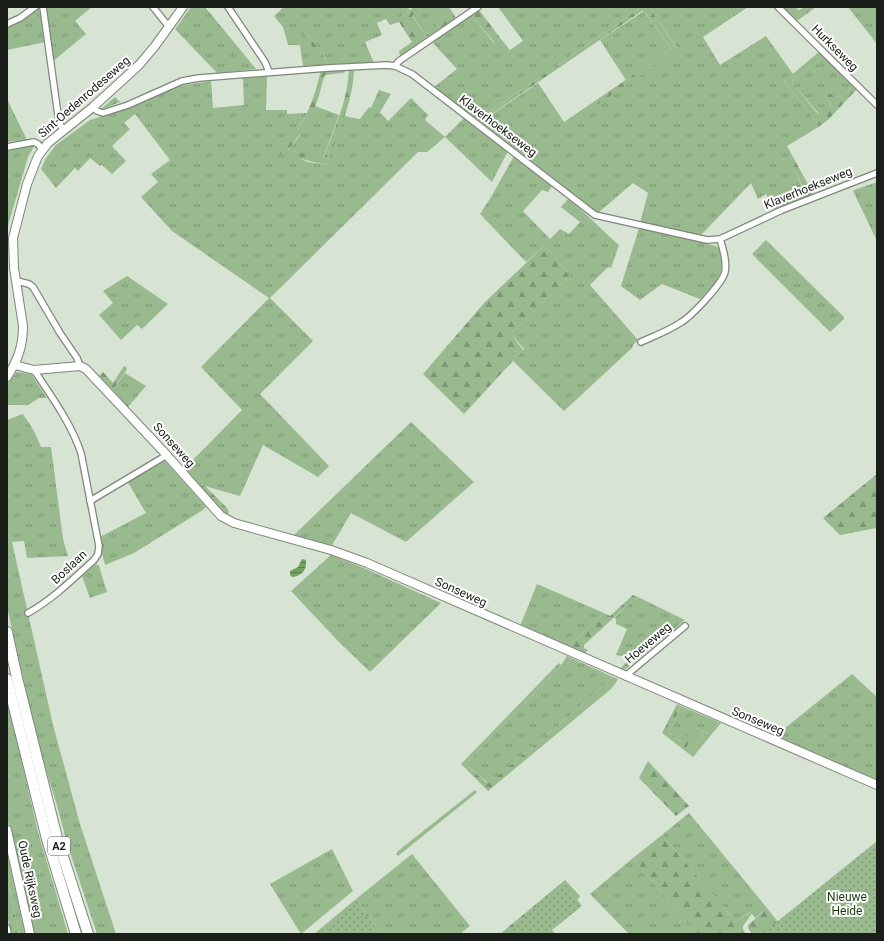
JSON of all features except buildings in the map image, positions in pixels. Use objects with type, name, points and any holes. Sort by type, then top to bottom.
[{"type":"highway","name":"A2","points":[[7,632],[56,838],[88,934]]},
{"type":"highway","name":"A2","points":[[7,679],[47,839],[76,934]]},
{"type":"main road","name":"Sint-Oedenrodeseweg","points":[[7,377],[15,365],[23,336],[23,326],[10,238],[34,164],[48,143],[93,107],[139,65],[155,46],[183,7]]},
{"type":"main road","points":[[15,365],[34,370],[80,366]]},
{"type":"main road","name":"Sonseweg","points":[[80,366],[86,368],[167,455],[221,516],[234,524],[330,550],[367,563],[877,785]]},
{"type":"main road","name":"Oude Rijksweg","points":[[7,830],[30,934]]},
{"type":"street","points":[[7,24],[20,18],[36,7]]},
{"type":"street","points":[[43,7],[59,122],[63,130]]},
{"type":"street","points":[[153,7],[169,27]]},
{"type":"street","points":[[228,7],[265,62],[269,72]]},
{"type":"street","points":[[395,66],[399,61],[478,7]]},
{"type":"street","name":"Hurkseweg","points":[[778,7],[877,105]]},
{"type":"street","name":"Klaverhoekseweg","points":[[93,107],[97,111],[103,113],[128,105],[189,79],[328,68],[395,66],[412,74],[595,215],[707,240],[720,239],[782,210],[877,173]]},
{"type":"street","points":[[7,147],[34,142],[38,144],[42,150]]},
{"type":"street","points":[[641,342],[686,320],[718,285],[726,268],[720,239]]},
{"type":"street","name":"Sonseweg","points":[[17,281],[29,284],[33,287],[60,333],[77,358],[80,366]]},
{"type":"street","name":"Boslaan","points":[[28,612],[42,605],[94,560],[98,554],[99,546],[78,444],[63,416],[34,370]]},
{"type":"street","points":[[90,501],[167,455]]},
{"type":"street","name":"Hoeveweg","points":[[626,677],[685,626]]},
{"type":"street","points":[[7,928],[8,934]]},
{"type":"green space","points":[[45,7],[92,7],[75,21],[86,34],[52,62]]},
{"type":"green space","points":[[191,7],[205,7],[256,69],[217,73],[175,29]]},
{"type":"green space","points":[[284,7],[407,7],[410,10],[400,17],[399,22],[390,25],[386,19],[377,23],[382,35],[365,42],[374,63],[329,64],[302,26],[325,65],[303,66],[300,45],[288,45],[283,27],[274,16]]},
{"type":"green space","points":[[414,7],[423,7],[412,16],[427,37],[400,56],[399,51],[412,42],[399,22],[399,18]]},
{"type":"green space","points":[[423,7],[442,7],[435,19],[436,25],[439,29],[427,37],[412,15]]},
{"type":"green space","points":[[442,7],[449,7],[456,18],[439,29],[434,20]]},
{"type":"green space","points":[[498,7],[642,7],[477,120],[434,87],[457,69],[432,42],[471,15],[494,43],[501,39],[510,50],[523,41]]},
{"type":"green space","points":[[642,7],[649,7],[678,50],[566,126],[564,122],[671,49],[645,12],[642,11],[481,122],[477,120]]},
{"type":"green space","points":[[649,7],[748,7],[703,37],[720,65],[766,36],[793,74],[784,81],[820,126],[787,146],[793,157],[782,160],[790,165],[796,173],[803,191],[802,194],[772,206],[766,194],[758,199],[751,183],[701,235],[640,223],[648,193],[633,183],[598,213],[481,122],[538,83],[566,125],[677,48]]},
{"type":"green space","points":[[783,7],[795,7],[799,10],[805,7],[816,7],[797,21]]},
{"type":"green space","points":[[848,7],[877,7],[877,44]]},
{"type":"green space","points":[[39,8],[45,42],[7,50],[7,27]]},
{"type":"green space","points":[[479,10],[501,39],[495,43],[471,15]]},
{"type":"green space","points":[[644,11],[671,49],[626,80],[600,40]]},
{"type":"green space","points":[[302,26],[329,64],[325,65],[300,29]]},
{"type":"green space","points":[[819,52],[823,56],[815,63],[819,68],[819,72],[816,72],[809,67],[792,81],[818,114],[824,114],[829,110],[831,104],[827,97],[829,94],[841,98],[853,86],[857,89],[829,119],[820,126],[784,81]]},
{"type":"green space","points":[[823,56],[853,86],[841,98],[832,94],[827,97],[831,106],[830,109],[827,113],[820,115],[792,81],[809,67],[816,72],[817,66],[815,63]]},
{"type":"green space","points":[[345,69],[345,72],[343,73],[325,75],[319,96],[310,118],[288,150],[324,158],[343,103],[349,69],[354,69],[348,105],[326,165],[280,154],[280,151],[301,124],[311,104],[321,70]]},
{"type":"green space","points":[[267,75],[266,110],[287,110],[287,114],[307,113],[294,136],[280,151],[308,162],[326,165],[344,116],[360,119],[369,107],[371,108],[379,90],[391,94],[380,112],[388,121],[411,98],[428,115],[425,120],[445,137],[427,152],[418,152],[270,298],[313,341],[260,394],[329,466],[318,477],[263,445],[240,496],[198,485],[184,469],[242,410],[201,367],[269,298],[172,231],[141,197],[158,182],[151,174],[170,160],[135,114],[124,123],[130,129],[112,146],[126,161],[112,174],[102,165],[100,166],[90,158],[78,171],[75,168],[56,188],[41,169],[46,158],[56,145],[90,120],[131,107],[177,86],[211,81],[213,108],[244,105],[243,77]]},
{"type":"green space","points":[[115,97],[120,102],[100,110]]},
{"type":"green space","points":[[7,99],[27,140],[7,142]]},
{"type":"green space","points":[[315,106],[339,115],[323,159],[288,150],[298,138]]},
{"type":"green space","points":[[465,117],[508,151],[492,182],[445,137]]},
{"type":"green space","points":[[35,145],[28,157],[7,229],[7,150]]},
{"type":"green space","points":[[514,156],[552,186],[548,192],[542,190],[523,211],[550,239],[560,229],[569,234],[580,222],[561,207],[568,199],[619,245],[611,268],[608,267],[590,285],[638,340],[632,348],[564,411],[513,361],[524,349],[511,334],[570,276],[545,245],[526,262],[480,214]]},
{"type":"green space","points":[[793,157],[814,195],[774,211],[772,206],[803,192],[801,183],[796,173],[790,165],[782,160]]},
{"type":"green space","points":[[877,182],[877,241],[853,191]]},
{"type":"green space","points":[[639,228],[716,246],[719,248],[721,272],[716,282],[700,299],[662,284],[640,300],[621,286]]},
{"type":"green space","points":[[766,240],[844,317],[844,319],[830,332],[752,254]]},
{"type":"green space","points":[[545,245],[570,276],[511,334],[523,350],[464,414],[423,374],[485,302]]},
{"type":"green space","points":[[127,276],[168,304],[142,329],[137,325],[121,340],[99,315],[113,303],[103,291]]},
{"type":"green space","points":[[124,366],[127,369],[113,390],[99,376],[103,372],[113,383]]},
{"type":"green space","points":[[17,372],[31,374],[47,398],[39,398],[28,405],[8,405],[7,384]]},
{"type":"green space","points":[[125,373],[146,386],[128,407],[113,390]]},
{"type":"green space","points":[[23,414],[34,431],[41,447],[51,447],[63,539],[68,556],[27,558],[24,541],[12,542],[53,725],[80,824],[116,934],[97,934],[67,843],[39,748],[7,607],[7,420]]},
{"type":"green space","points":[[411,422],[474,482],[406,542],[351,513],[331,547],[293,536]]},
{"type":"green space","points":[[165,461],[206,507],[134,553],[105,565],[98,538],[146,513],[127,481]]},
{"type":"green space","points":[[877,474],[877,528],[840,535],[823,518]]},
{"type":"green space","points":[[198,485],[205,486],[227,508],[229,512],[227,516]]},
{"type":"green space","points":[[331,555],[441,603],[370,672],[337,640],[291,591]]},
{"type":"green space","points":[[96,564],[99,566],[107,592],[90,598],[82,576]]},
{"type":"green space","points":[[537,584],[604,613],[568,647],[520,626]]},
{"type":"green space","points":[[633,595],[640,598],[633,600],[584,645],[584,648],[588,650],[584,654],[568,647],[604,613],[610,616]]},
{"type":"green space","points":[[640,598],[685,620],[623,671],[621,668],[630,658],[616,655],[627,629],[616,624],[616,619],[614,618],[633,600]]},
{"type":"green space","points":[[567,656],[613,677],[489,783],[469,767],[466,769],[463,766],[559,668]]},
{"type":"green space","points":[[559,663],[561,665],[559,668],[463,766],[461,764]]},
{"type":"green space","points":[[852,674],[877,697],[877,782],[774,737]]},
{"type":"green space","points":[[613,677],[618,679],[611,689],[488,791],[466,769],[469,767],[487,783],[489,783]]},
{"type":"green space","points":[[7,698],[38,832],[68,934],[32,934],[7,817]]},
{"type":"green space","points":[[677,704],[681,706],[669,732],[681,742],[694,727],[711,735],[693,757],[662,733]],"holes":[[[697,732],[704,736],[693,751],[687,747]]]},
{"type":"green space","points":[[681,706],[721,723],[711,735],[694,727],[682,742],[669,732]]},
{"type":"green space","points":[[697,732],[704,736],[693,751],[687,746]]},
{"type":"green space","points":[[648,761],[689,806],[676,816],[639,778]]},
{"type":"green space","points":[[475,790],[477,792],[475,794],[398,856],[396,854],[398,851]]},
{"type":"green space","points":[[689,813],[767,908],[755,918],[750,912],[736,922],[662,835]]},
{"type":"green space","points":[[662,835],[736,922],[751,912],[751,915],[743,926],[746,934],[696,934],[633,858]]},
{"type":"green space","name":"Nieuwe Heide","points":[[877,841],[877,934],[762,934]]},
{"type":"green space","points":[[332,849],[353,891],[301,934],[270,884]]},
{"type":"green space","points":[[7,853],[25,934],[19,934],[7,877]]},
{"type":"green space","points":[[412,854],[470,926],[460,934],[382,934],[356,899]]},
{"type":"green space","points":[[633,858],[696,934],[629,934],[590,894]]},
{"type":"green space","points":[[7,877],[19,934],[11,934],[7,915]]},
{"type":"green space","points":[[565,880],[580,896],[579,898],[535,934],[500,934]]},
{"type":"green space","points":[[564,882],[582,906],[552,930],[556,934],[505,934]]},
{"type":"green space","points":[[356,899],[382,934],[314,934]]},
{"type":"green space","points":[[358,902],[379,934],[317,934]]},
{"type":"green space","points":[[767,908],[778,922],[764,934],[752,934],[748,928],[748,925]]},
{"type":"shaded area","points":[[302,559],[306,560],[305,570],[301,574],[292,577],[290,575],[290,571],[298,567]]}]
